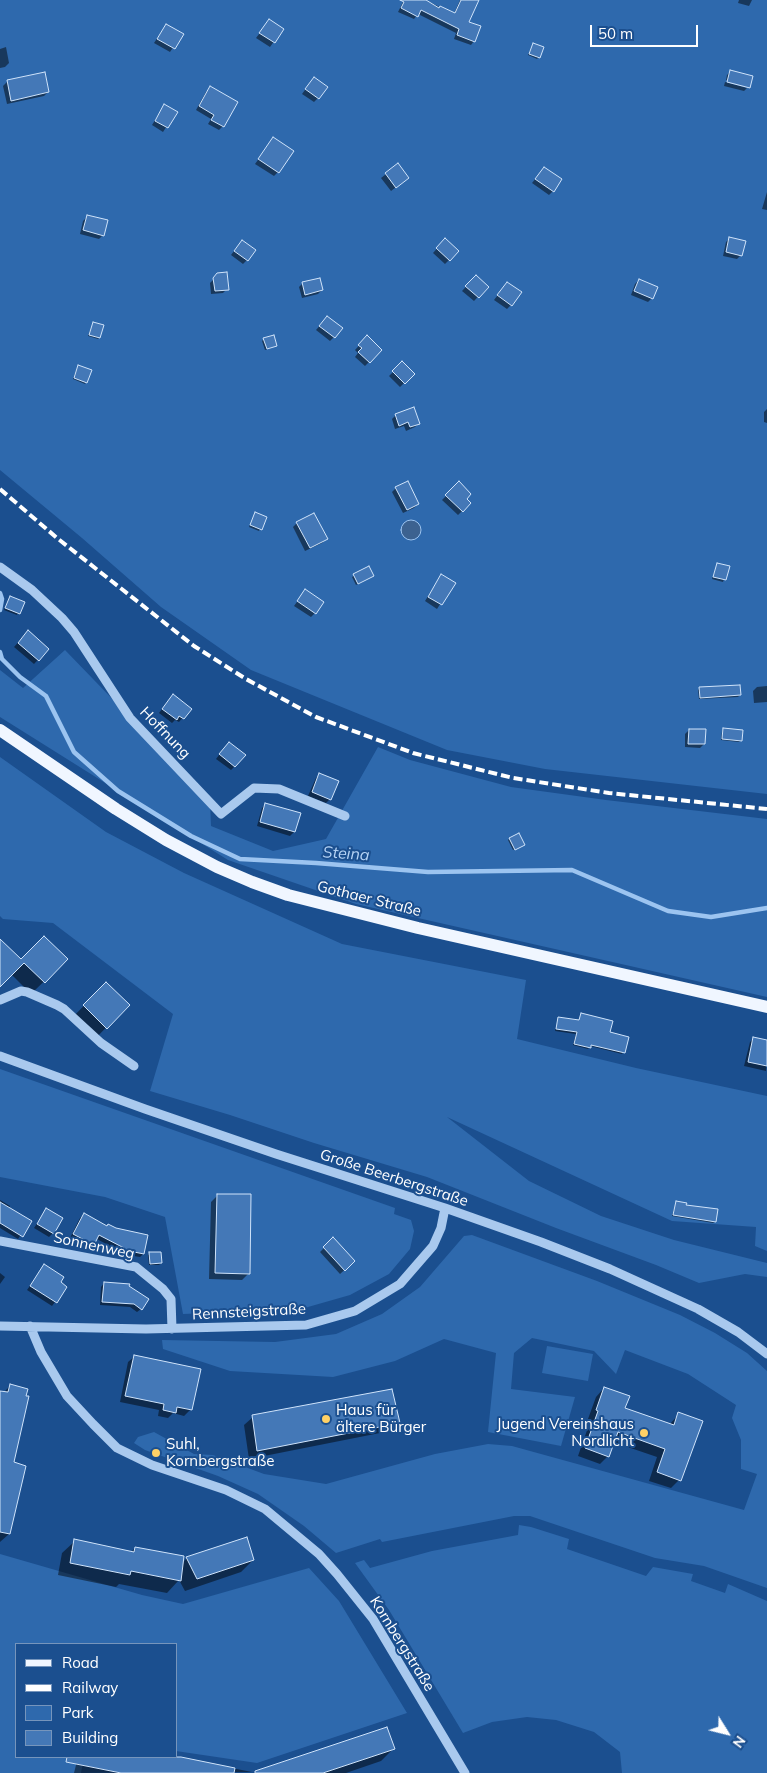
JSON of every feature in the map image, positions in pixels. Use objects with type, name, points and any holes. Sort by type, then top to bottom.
[{"type":"main road","name":"Gothaer Straße","points":[[1,732],[166,840],[217,867],[288,895],[447,935],[767,1007]]},
{"type":"street","name":"Hoffnung","points":[[0,567],[32,590],[68,625],[130,718],[222,814],[254,788],[279,789],[345,816]]},
{"type":"street","points":[[0,1000],[21,991],[57,1005],[64,1009],[101,1043],[134,1066]]},
{"type":"street","name":"Große Beerbergstraße","points":[[0,1056],[145,1109],[445,1208],[541,1242],[664,1293],[719,1320],[767,1354]]},
{"type":"street","name":"Rennsteigstraße","points":[[0,1326],[172,1329],[306,1325],[355,1311],[400,1284],[433,1246],[441,1228],[445,1208]]},
{"type":"street","name":"Sonnenweg","points":[[0,1241],[136,1268],[163,1289],[171,1299],[172,1329]]},
{"type":"street","name":"Kornbergstraße","points":[[30,1326],[41,1352],[67,1396],[117,1448],[152,1465],[226,1490],[265,1509],[319,1554],[338,1574],[373,1619],[465,1773]]},
{"type":"green space","points":[[0,0],[767,0],[767,794],[545,769],[447,750],[251,670],[161,607],[0,470]]},
{"type":"green space","points":[[65,650],[210,800],[211,826],[273,851],[326,839],[378,747],[410,760],[511,787],[767,819],[767,997],[356,904],[228,860],[0,717],[0,670],[23,688]]},
{"type":"green space","points":[[0,757],[106,832],[184,873],[342,944],[526,980],[517,1039],[636,1068],[767,1096],[767,1251],[755,1246],[756,1227],[672,1221],[447,1117],[529,1181],[601,1216],[674,1240],[767,1263],[767,1277],[745,1274],[699,1283],[427,1177],[150,1091],[173,1014],[53,923],[3,919],[0,916]]},
{"type":"green space","points":[[0,1069],[395,1208],[394,1214],[411,1220],[414,1231],[410,1249],[389,1274],[350,1295],[301,1309],[183,1314],[165,1217],[105,1197],[0,1177]]},
{"type":"green space","points":[[472,1235],[597,1281],[680,1315],[715,1333],[747,1353],[767,1371],[767,1588],[704,1566],[655,1558],[530,1516],[514,1516],[382,1542],[380,1539],[336,1553],[304,1526],[258,1494],[218,1476],[145,1450],[134,1443],[138,1437],[154,1432],[194,1454],[213,1455],[264,1474],[326,1484],[435,1454],[488,1444],[512,1446],[744,1510],[757,1474],[741,1469],[741,1440],[732,1418],[736,1405],[688,1374],[625,1350],[616,1374],[594,1351],[532,1338],[514,1353],[511,1389],[575,1397],[561,1446],[488,1432],[496,1353],[444,1339],[395,1361],[333,1377],[230,1371],[163,1349],[162,1340],[275,1342],[336,1334],[382,1314],[420,1287],[464,1236]]},
{"type":"green space","points":[[547,1346],[593,1354],[588,1381],[542,1373]]},
{"type":"green space","points":[[519,1525],[569,1539],[567,1549],[646,1576],[653,1567],[693,1574],[691,1581],[725,1593],[728,1584],[767,1601],[767,1773],[622,1773],[620,1752],[594,1732],[556,1720],[527,1717],[492,1722],[463,1733],[389,1610],[355,1563],[364,1560],[370,1568],[432,1551],[518,1535]]},
{"type":"green space","points":[[0,1554],[142,1595],[183,1604],[309,1568],[339,1601],[407,1713],[257,1763],[178,1751],[178,1643],[15,1643],[15,1758],[84,1758],[81,1773],[0,1773]]},
{"type":"shaded area","points":[[407,520],[415,520],[421,526],[421,534],[415,540],[407,540],[401,534],[401,526]]},
{"type":"building","points":[[400,0],[426,0],[439,8],[440,6],[455,13],[461,0],[479,0],[469,22],[481,26],[475,42],[457,35],[459,29],[421,10],[418,17],[401,8],[404,2]]},
{"type":"building","points":[[269,19],[284,29],[275,43],[259,33]]},
{"type":"building","points":[[166,24],[184,34],[175,49],[157,39]]},
{"type":"building","points":[[533,43],[544,47],[540,58],[529,54]]},
{"type":"building","points":[[730,70],[753,76],[750,88],[727,82]]},
{"type":"building","points":[[45,72],[49,92],[11,101],[7,80]]},
{"type":"building","points":[[314,77],[328,87],[319,99],[305,89]]},
{"type":"building","points":[[210,86],[238,102],[224,127],[211,120],[214,115],[199,106]]},
{"type":"building","points":[[164,104],[178,112],[168,128],[155,121]]},
{"type":"building","points":[[273,137],[294,151],[279,173],[258,159]]},
{"type":"building","points":[[398,163],[409,178],[396,188],[385,173]]},
{"type":"building","points":[[544,167],[562,179],[554,192],[535,179]]},
{"type":"building","points":[[87,215],[108,220],[104,236],[83,230]]},
{"type":"building","points":[[729,237],[746,241],[742,256],[726,252]]},
{"type":"building","points":[[445,238],[459,251],[450,261],[436,248]]},
{"type":"building","points":[[242,240],[256,250],[248,261],[234,251]]},
{"type":"building","points":[[227,272],[229,290],[215,291],[213,278],[217,273]]},
{"type":"building","points":[[476,275],[489,287],[479,298],[465,286]]},
{"type":"building","points":[[320,278],[323,290],[305,295],[302,282]]},
{"type":"building","points":[[639,279],[658,287],[653,299],[634,291]]},
{"type":"building","points":[[507,282],[522,292],[512,306],[497,295]]},
{"type":"building","points":[[327,316],[343,328],[335,338],[319,326]]},
{"type":"building","points":[[93,322],[104,325],[100,338],[89,335]]},
{"type":"building","points":[[274,335],[277,346],[267,349],[263,338]]},
{"type":"building","points":[[367,335],[382,350],[370,363],[358,352],[362,348],[358,345]]},
{"type":"building","points":[[402,361],[415,374],[405,384],[392,371]]},
{"type":"building","points":[[78,365],[92,370],[87,383],[74,378]]},
{"type":"building","points":[[414,407],[420,424],[410,427],[408,422],[399,426],[395,414]]},
{"type":"building","points":[[408,481],[419,504],[407,510],[395,487]]},
{"type":"building","points":[[459,481],[471,494],[467,499],[471,503],[463,512],[445,495]]},
{"type":"building","points":[[255,512],[267,517],[262,530],[250,525]]},
{"type":"building","points":[[314,513],[328,539],[310,548],[296,522]]},
{"type":"building","points":[[717,563],[730,566],[726,580],[713,577]]},
{"type":"building","points":[[369,566],[374,576],[358,584],[353,574]]},
{"type":"building","points":[[441,574],[456,583],[442,605],[428,597]]},
{"type":"building","points":[[305,589],[324,602],[316,614],[297,601]]},
{"type":"building","points":[[10,596],[25,602],[20,614],[5,608]]},
{"type":"building","points":[[28,630],[49,649],[39,661],[18,643]]},
{"type":"building","points":[[740,685],[741,695],[700,698],[699,687]]},
{"type":"building","points":[[173,694],[192,709],[184,719],[179,716],[177,720],[162,709]]},
{"type":"building","points":[[723,728],[743,730],[742,741],[722,739]]},
{"type":"building","points":[[689,729],[706,729],[705,744],[688,744]]},
{"type":"building","points":[[229,742],[246,755],[235,767],[219,754]]},
{"type":"building","points":[[319,773],[339,781],[331,800],[312,792]]},
{"type":"building","points":[[265,803],[301,813],[295,832],[260,822]]},
{"type":"building","points":[[519,833],[525,845],[515,850],[509,838]]},
{"type":"building","points":[[44,936],[68,959],[45,983],[24,963],[0,987],[0,939],[21,959]]},
{"type":"building","points":[[106,982],[130,1005],[107,1029],[83,1005]]},
{"type":"building","points":[[581,1013],[613,1021],[610,1032],[629,1037],[625,1053],[591,1045],[591,1048],[574,1044],[577,1032],[556,1029],[558,1017],[579,1020]]},
{"type":"building","points":[[753,1037],[767,1040],[767,1066],[748,1062]]},
{"type":"building","points":[[217,1194],[251,1194],[250,1274],[215,1273]]},
{"type":"building","points":[[676,1201],[687,1203],[686,1205],[718,1209],[716,1222],[673,1215]]},
{"type":"building","points":[[0,1202],[32,1221],[23,1237],[0,1223]]},
{"type":"building","points":[[46,1208],[63,1218],[54,1234],[37,1224]]},
{"type":"building","points":[[84,1213],[107,1226],[108,1224],[116,1228],[148,1235],[144,1254],[124,1250],[124,1248],[99,1235],[94,1245],[73,1234]]},
{"type":"building","points":[[333,1237],[355,1261],[345,1271],[323,1247]]},
{"type":"building","points":[[149,1252],[161,1252],[162,1263],[150,1264]]},
{"type":"building","points":[[44,1264],[64,1277],[61,1282],[67,1287],[57,1303],[30,1286]]},
{"type":"building","points":[[104,1282],[130,1284],[129,1286],[149,1299],[142,1310],[134,1304],[102,1302]]},
{"type":"building","points":[[134,1355],[201,1369],[192,1410],[177,1407],[176,1413],[163,1410],[164,1404],[125,1396]]},
{"type":"building","points":[[10,1384],[28,1389],[26,1396],[29,1396],[14,1462],[26,1466],[10,1534],[0,1532],[0,1391],[8,1392]]},
{"type":"building","name":"Jugend Vereinshaus Nordlicht","points":[[604,1387],[630,1396],[625,1408],[674,1425],[678,1412],[703,1421],[681,1481],[657,1472],[665,1449],[618,1432],[609,1457],[585,1448]]},
{"type":"building","name":"Haus für ältere Bürger","points":[[392,1389],[400,1423],[257,1451],[252,1415]]},
{"type":"building","points":[[247,1537],[254,1560],[197,1579],[186,1557]]},
{"type":"building","points":[[74,1539],[134,1552],[135,1547],[184,1556],[181,1581],[131,1571],[130,1575],[70,1563]]},
{"type":"building","points":[[387,1727],[395,1749],[323,1773],[255,1773],[255,1771]]},
{"type":"building","points":[[181,1757],[235,1768],[234,1773],[121,1773],[66,1762],[67,1758]]},
{"type":"waterway","name":"Steina","points":[[0,593],[2,599],[0,610]]},
{"type":"waterway","name":"Steina","points":[[0,652],[2,659],[20,677],[46,696],[74,752],[118,791],[191,836],[240,859],[428,872],[572,870],[668,911],[711,917],[767,908]]},
{"type":"railway","points":[[0,489],[57,538],[194,646],[246,679],[316,717],[413,753],[513,778],[609,793],[767,809]]},
{"type":"place","name":"Haus für ältere Bürger","points":[[326,1419]]},
{"type":"place","name":"Jugend Vereinshaus Nordlicht","points":[[644,1433]]},
{"type":"place","name":"Suhl, Kornbergstraße","points":[[156,1453]]}]
